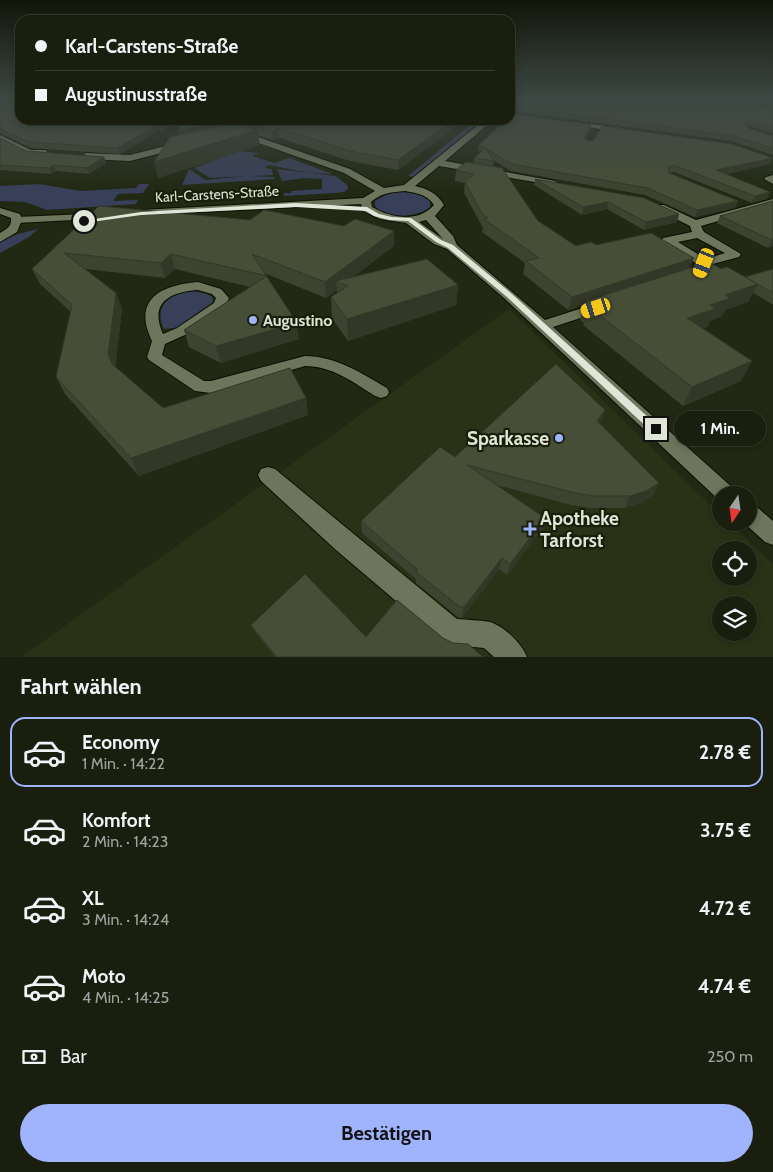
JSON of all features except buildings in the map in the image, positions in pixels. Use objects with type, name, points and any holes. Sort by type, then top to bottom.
[{"type":"street","points":[[407,188],[476,131]]},
{"type":"street","points":[[593,135],[596,131]]},
{"type":"street","points":[[224,135],[239,132],[347,171],[382,191]]},
{"type":"street","points":[[0,137],[29,152],[57,154]]},
{"type":"street","points":[[76,156],[130,158],[191,142]]},
{"type":"street","points":[[438,163],[569,186]]},
{"type":"street","points":[[427,193],[438,163]]},
{"type":"street","points":[[367,205],[374,194],[382,191],[407,188],[427,193],[437,200],[439,205],[436,211],[428,215],[449,238],[451,246]]},
{"type":"street","points":[[735,201],[753,208]]},
{"type":"street","points":[[653,204],[697,229],[734,254],[704,263],[667,241],[697,229],[753,208],[773,202]]},
{"type":"street","name":"Karl-Carstens-Straße","points":[[17,220],[295,205],[367,205],[384,217],[409,220],[428,215]]},
{"type":"street","points":[[0,211],[16,216],[17,220],[17,225],[4,236]]},
{"type":"street","name":"Karl-Carstens-Straße","points":[[4,236],[121,215]]},
{"type":"street","points":[[409,220],[438,241],[451,246],[509,295],[717,486]]},
{"type":"street","points":[[682,279],[700,273],[704,263]]},
{"type":"street","points":[[542,326],[608,304]]},
{"type":"street","points":[[268,475],[344,542],[452,632],[489,635],[514,657]]},
{"type":"street","points":[[758,522],[773,535]]},
{"type":"lane","points":[[159,341],[152,326],[152,308],[165,295],[183,287],[210,288],[223,298],[216,308],[182,331],[159,341],[155,349],[154,358],[201,387],[211,387],[306,361],[317,360],[327,362],[381,392]]},
{"type":"shaded area","points":[[463,131],[469,131],[414,177],[408,176]]},
{"type":"shaded area","points":[[239,151],[259,153],[252,156],[275,163],[289,158],[333,174],[310,173],[268,165],[265,168],[272,169],[273,175],[210,178],[194,168]]},
{"type":"shaded area","points":[[189,169],[206,180],[247,176],[274,177],[274,179],[182,185]]},
{"type":"shaded area","points":[[277,169],[336,176],[348,186],[348,189],[344,192],[335,193],[284,196],[284,193],[291,193],[291,191],[322,189],[322,179],[305,178],[282,181]]},
{"type":"shaded area","points":[[39,184],[81,191],[136,188],[139,184],[149,184],[143,193],[118,194],[113,201],[138,200],[136,204],[47,210],[25,202],[0,201],[0,186]]},
{"type":"shaded area","points":[[389,193],[418,194],[430,201],[430,207],[417,214],[398,216],[381,212],[376,207],[375,201]]},
{"type":"shaded area","points":[[38,229],[29,237],[0,253],[0,242],[18,234]]},
{"type":"shaded area","points":[[189,290],[207,294],[212,297],[213,302],[176,328],[164,329],[160,314],[165,303],[175,295]]},
{"type":"shaded area","points":[[509,309],[712,506],[712,531],[738,531],[749,541],[712,541],[712,586],[757,586],[757,549],[773,564],[773,657],[21,657]]},
{"type":"place","name":"Augustino","points":[[253,320]]},
{"type":"place","name":"Sparkasse","points":[[559,438]]},
{"type":"place","name":"Apotheke Tarforst","points":[[530,529]]},
{"type":"route","points":[[84,221],[111,216],[295,205],[367,209],[376,215],[392,219],[409,220],[438,241],[451,246],[509,295],[656,429]]}]
